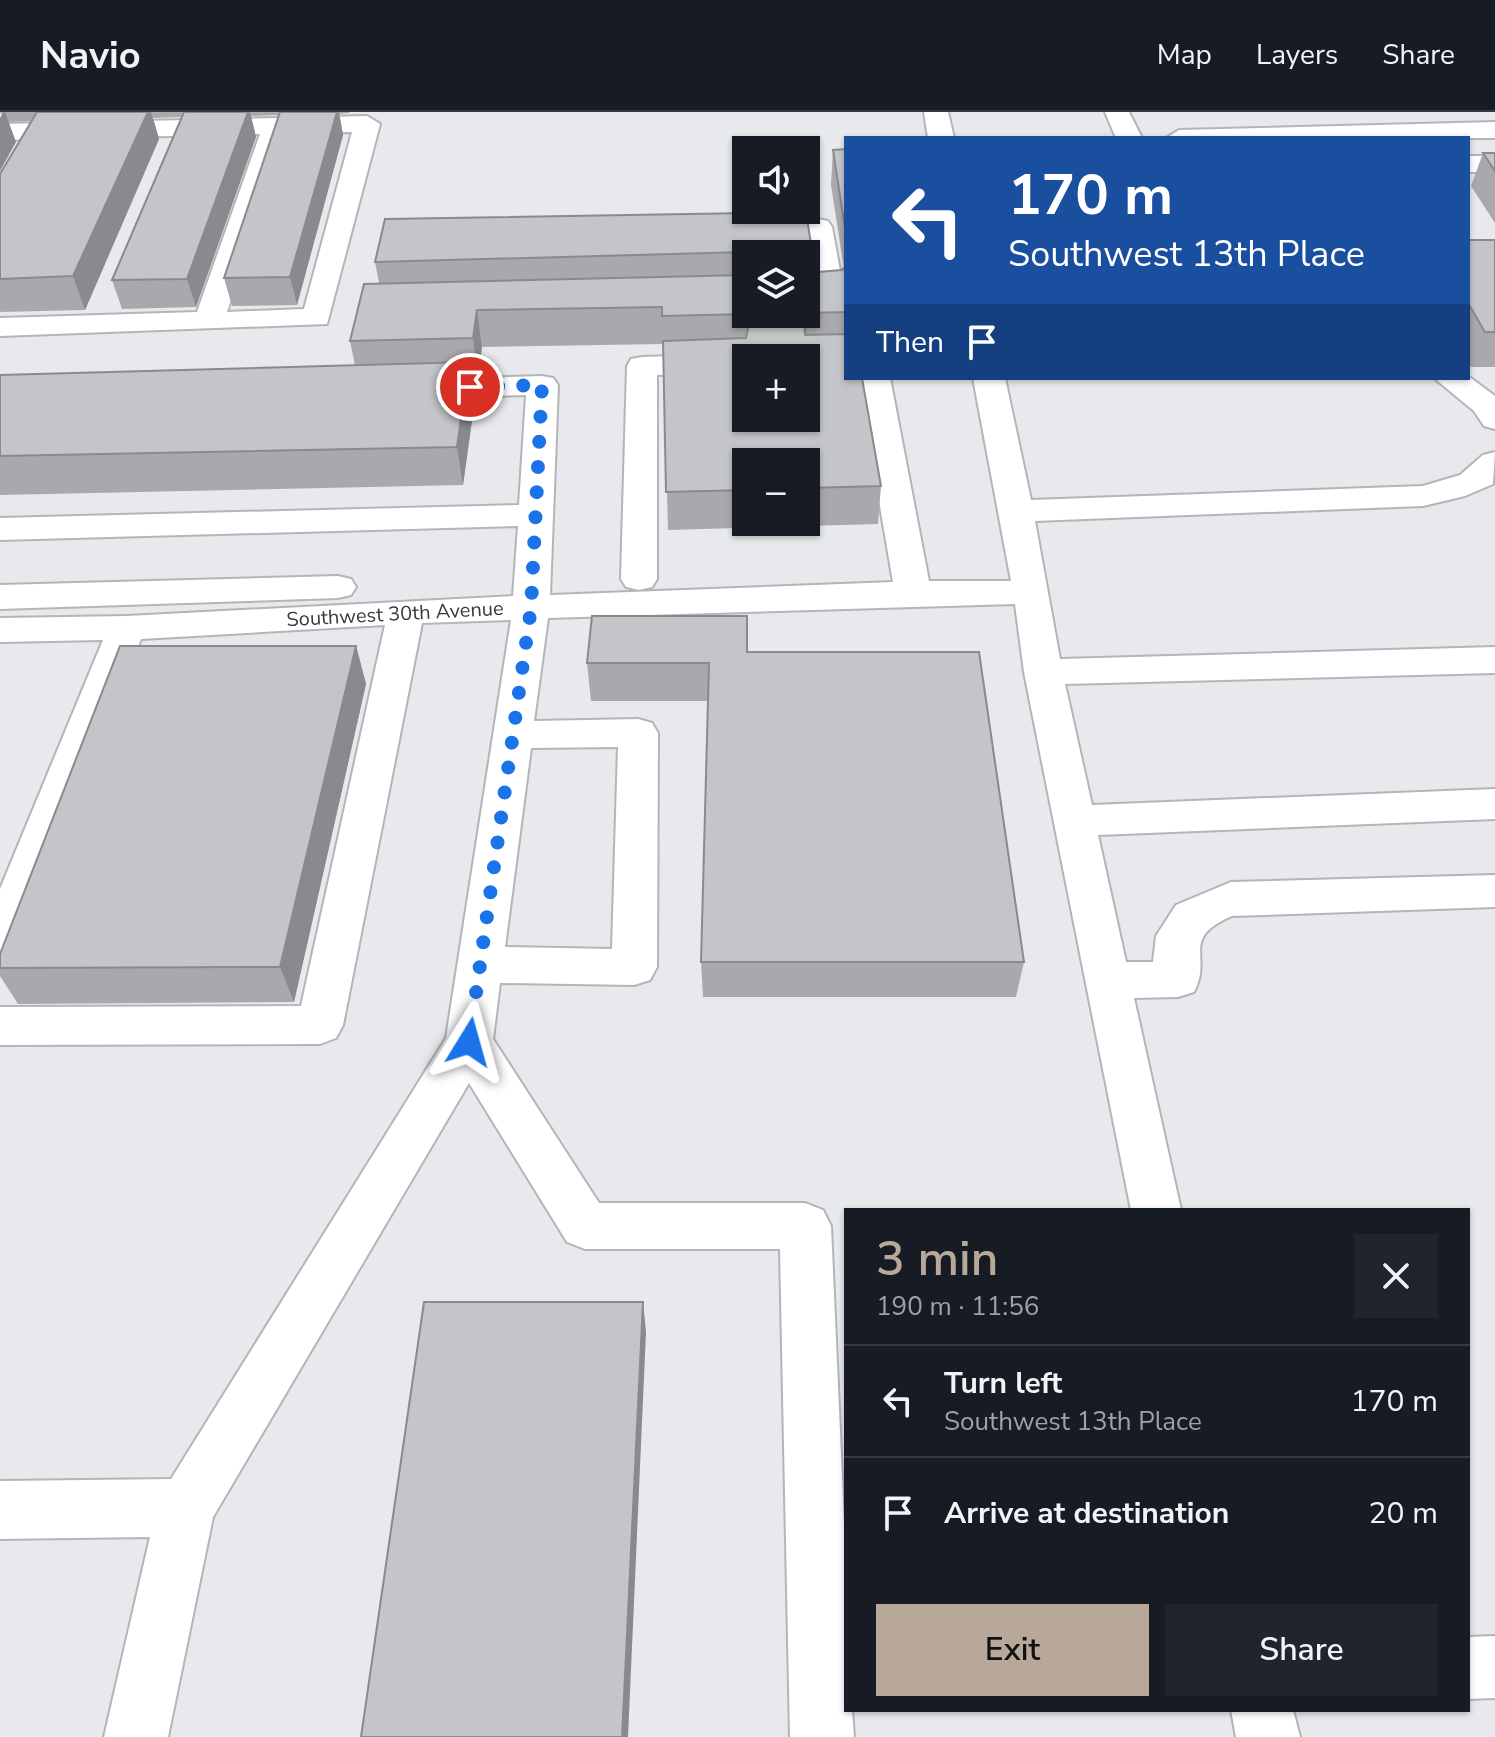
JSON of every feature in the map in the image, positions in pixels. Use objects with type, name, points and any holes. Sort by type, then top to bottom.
[{"type":"street","points":[[936,112],[941,136]]},
{"type":"street","points":[[1117,112],[1128,136]]},
{"type":"street","points":[[0,132],[367,124],[317,318]]},
{"type":"street","points":[[209,321],[275,126]]},
{"type":"street","points":[[168,156],[180,128]]},
{"type":"street","points":[[1258,136],[1495,130]]},
{"type":"street","points":[[23,159],[38,131]]},
{"type":"street","points":[[1470,164],[1495,164]]},
{"type":"street","points":[[725,229],[818,227],[830,298],[820,298]]},
{"type":"street","points":[[337,240],[368,239]]},
{"type":"street","points":[[97,324],[109,296]]},
{"type":"street","points":[[0,327],[317,318],[346,309]]},
{"type":"street","points":[[639,579],[642,366],[732,363]]},
{"type":"street","points":[[874,380],[911,582]]},
{"type":"street","points":[[989,380],[1016,511],[1043,672],[1156,1208]]},
{"type":"street","points":[[1453,380],[1487,405],[1495,419]]},
{"type":"street","points":[[136,1737],[186,1508],[469,1042],[532,594],[542,385],[376,390]]},
{"type":"street","points":[[1016,511],[1423,496],[1461,488],[1488,472],[1495,462]]},
{"type":"street","points":[[0,529],[536,515]]},
{"type":"street","name":"Southwest 30th Avenue","points":[[0,630],[127,628],[406,612],[639,579],[1029,582]]},
{"type":"street","name":"Southwest 30th Avenue","points":[[0,597],[532,594],[911,582]]},
{"type":"street","points":[[0,1026],[320,1025],[406,612]]},
{"type":"street","points":[[0,942],[127,628]]},
{"type":"street","points":[[1043,672],[1495,660]]},
{"type":"street","points":[[480,965],[634,967],[638,733],[512,735]]},
{"type":"street","points":[[1074,821],[1495,804]]},
{"type":"street","points":[[1108,981],[1178,979],[1173,957],[1177,936],[1189,919],[1207,906],[1231,899],[1495,891]]},
{"type":"street","points":[[469,1042],[585,1226],[805,1226],[822,1737]]},
{"type":"street","points":[[0,1510],[186,1508]]},
{"type":"street","points":[[1470,1668],[1495,1667]]},
{"type":"street","points":[[1262,1712],[1268,1737]]},
{"type":"building","points":[[37,112],[148,112],[73,276],[0,279],[0,174]]},
{"type":"building","points":[[184,112],[248,112],[187,279],[112,280]]},
{"type":"building","points":[[280,112],[337,112],[290,277],[224,278]]},
{"type":"building","points":[[844,149],[844,222],[833,150]]},
{"type":"building","points":[[1483,153],[1495,153],[1495,171]]},
{"type":"building","points":[[732,213],[732,224],[808,224],[810,240],[732,240],[732,252],[375,262],[385,219]]},
{"type":"building","points":[[1470,240],[1495,240],[1495,332],[1485,332],[1470,306]]},
{"type":"building","points":[[844,268],[844,312],[820,313],[820,272]]},
{"type":"building","points":[[732,275],[732,314],[662,316],[662,307],[477,310],[473,338],[350,341],[364,284]]},
{"type":"building","points":[[748,328],[804,328],[805,335],[844,334],[844,380],[862,380],[881,486],[820,488],[820,448],[732,448],[732,490],[666,492],[663,341],[746,338]]},
{"type":"building","points":[[469,362],[457,447],[0,456],[0,375]]},
{"type":"building","points":[[592,616],[747,616],[747,652],[979,652],[1024,962],[701,962],[709,663],[587,663]]},
{"type":"building","points":[[120,646],[356,646],[280,967],[0,968],[0,954]]},
{"type":"building","points":[[424,1302],[643,1302],[622,1737],[361,1737]]},
{"type":"route","points":[[469,1042],[531,608],[542,385],[470,387]]}]
